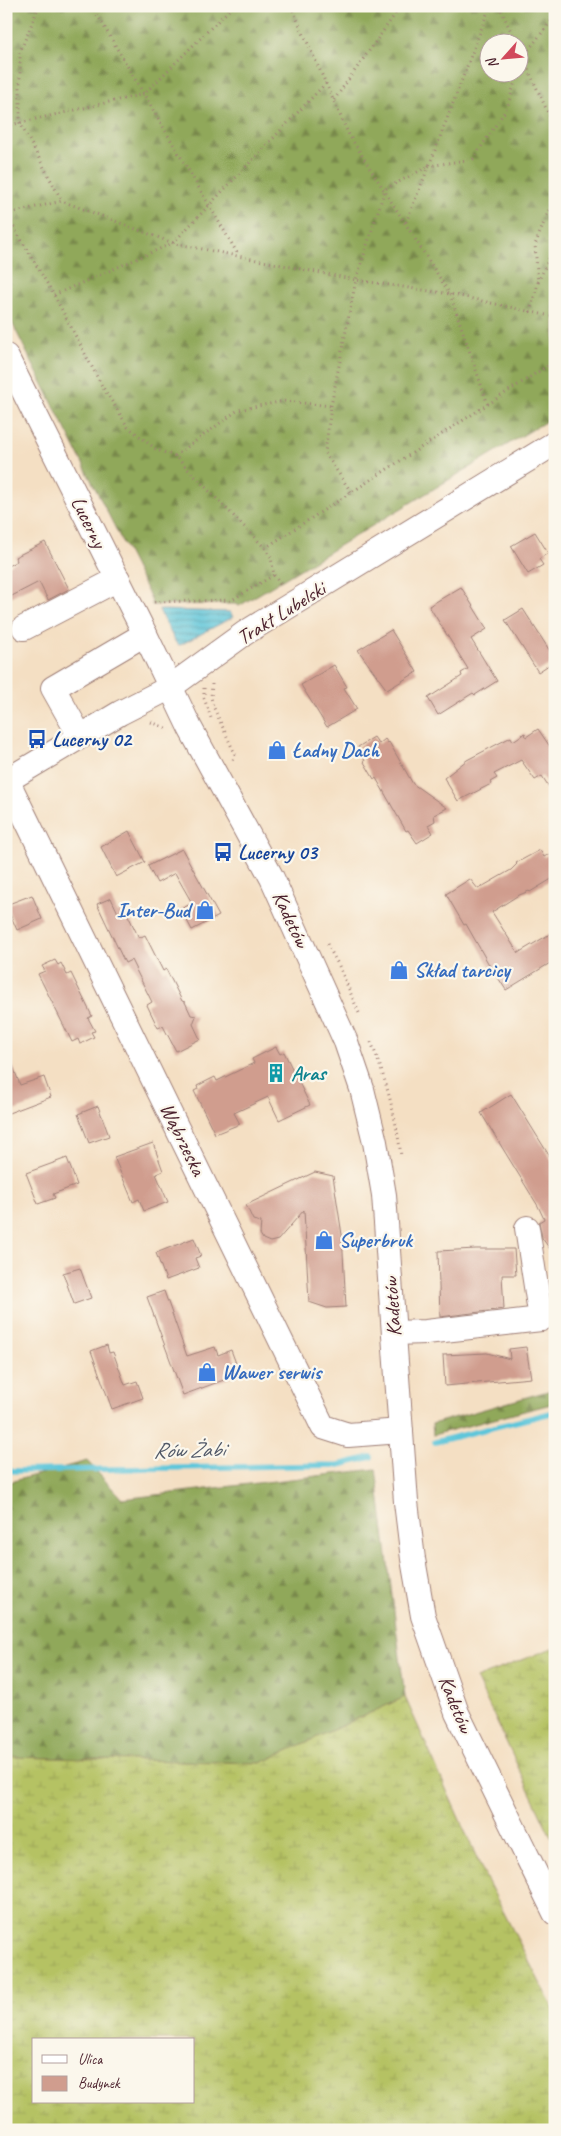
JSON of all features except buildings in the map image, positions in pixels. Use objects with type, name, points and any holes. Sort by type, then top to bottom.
[{"type":"street","name":"Lucerny","points":[[6,356],[118,579],[169,688]]},
{"type":"street","name":"Trakt Lubelski","points":[[7,780],[80,736],[169,688],[245,633],[555,443]]},
{"type":"street","points":[[24,628],[118,579]]},
{"type":"street","points":[[80,736],[52,688],[145,634]]},
{"type":"street","name":"Kadetów","points":[[169,688],[272,878],[346,1042],[362,1089],[375,1142],[384,1195],[401,1431],[413,1559],[424,1616],[457,1714],[555,1913]]},
{"type":"street","name":"Wąbrzeska","points":[[7,780],[324,1427],[348,1435],[401,1431]]},
{"type":"street","points":[[394,1333],[426,1332],[548,1315],[527,1228]]},
{"type":"path","points":[[39,6],[20,52],[20,123],[62,201]]},
{"type":"path","points":[[92,6],[240,257]]},
{"type":"path","points":[[6,126],[144,94],[233,6]]},
{"type":"path","points":[[291,6],[350,135],[450,294],[488,405]]},
{"type":"path","points":[[333,100],[402,6]]},
{"type":"path","points":[[406,222],[490,6]]},
{"type":"path","points":[[499,6],[511,32]]},
{"type":"path","points":[[528,51],[555,16]]},
{"type":"path","points":[[528,68],[555,128]]},
{"type":"path","points":[[352,492],[325,453],[331,406],[356,280],[385,189],[429,166],[472,159],[507,108],[515,82]]},
{"type":"path","points":[[54,295],[173,244],[326,83]]},
{"type":"path","points":[[538,283],[535,245],[555,195]]},
{"type":"path","points":[[285,593],[274,575],[271,556],[265,548],[175,456],[157,450],[128,427],[102,386],[54,295],[6,214],[62,201],[173,244],[356,280],[450,294],[555,317]]},
{"type":"path","points":[[530,312],[538,283],[555,246]]},
{"type":"path","points":[[265,548],[555,361]]},
{"type":"path","points":[[175,456],[238,410],[284,401],[331,406]]},
{"type":"path","points":[[144,602],[232,600],[274,575]]},
{"type":"path","points":[[196,668],[204,683],[204,698],[215,726]]},
{"type":"path","points":[[146,722],[159,724],[170,732]]},
{"type":"path","points":[[224,743],[233,760]]},
{"type":"green space","points":[[6,6],[555,6],[555,416],[239,606],[235,604],[152,605],[151,599],[6,311]]},
{"type":"green space","points":[[555,1389],[555,1403],[433,1435],[432,1424]]},
{"type":"green space","points":[[87,1461],[122,1499],[376,1469],[405,1697],[261,1763],[6,1757],[6,1483]]},
{"type":"green space","points":[[555,1647],[555,1845],[476,1678]]},
{"type":"green space","points":[[405,1697],[484,1874],[555,2012],[555,2130],[6,2130],[6,1757],[261,1763]]},
{"type":"water","points":[[159,610],[230,612],[233,617],[180,645],[176,643]]},
{"type":"waterway","name":"Rów Żabi","points":[[435,1442],[555,1412]]},
{"type":"waterway","name":"Rów Żabi","points":[[6,1471],[339,1465],[371,1457]]},
{"type":"place","name":"Lucerny 02","points":[[37,739]]},
{"type":"place","name":"Ładny Dach","points":[[277,750]]},
{"type":"place","name":"Lucerny 03","points":[[223,852]]},
{"type":"place","name":"Inter-Bud","points":[[205,910]]},
{"type":"place","name":"Skład tarcicy","points":[[399,970]]},
{"type":"place","name":"Aras","points":[[276,1073]]},
{"type":"place","name":"Superbruk","points":[[324,1240]]},
{"type":"place","name":"Wawer serwis","points":[[207,1372]]}]
